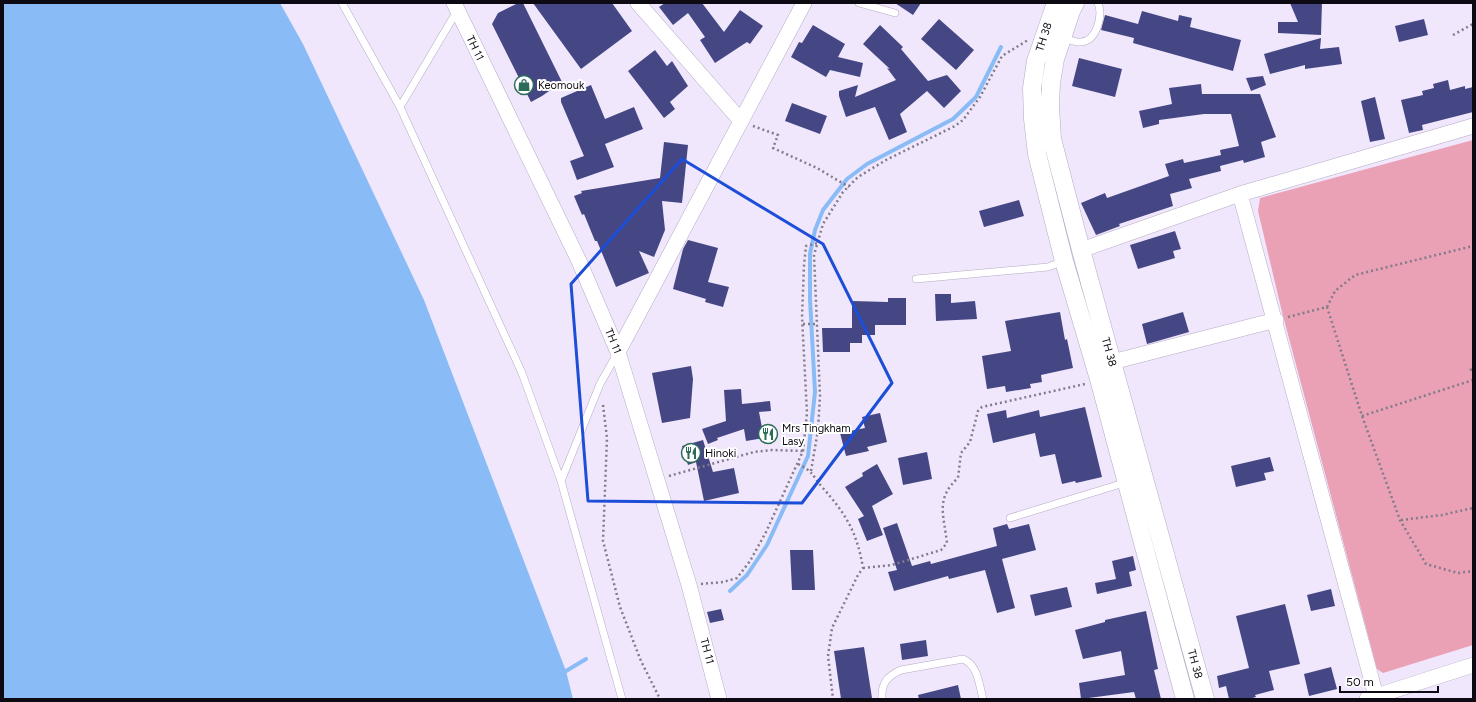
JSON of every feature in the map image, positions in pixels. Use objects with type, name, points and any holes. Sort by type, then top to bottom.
[{"type":"street","points":[[638,3],[741,121]]},
{"type":"street","points":[[618,352],[804,3]]},
{"type":"street","name":"TH 38","points":[[1056,3],[1054,36],[1055,59],[1051,82],[1050,106],[1052,139],[1081,250],[1205,699]]},
{"type":"street","name":"TH 38","points":[[1075,3],[1036,61],[1032,88],[1033,119],[1037,154],[1064,261],[1099,379],[1185,699]]},
{"type":"street","name":"TH 11","points":[[456,7],[579,261],[618,352],[689,585],[719,699]]},
{"type":"street","points":[[1081,250],[1240,194],[1473,126]]},
{"type":"street","points":[[1240,194],[1276,320],[1371,698],[1473,665]]},
{"type":"street","points":[[1112,362],[1276,320]]},
{"type":"lane","points":[[342,3],[400,107],[522,373],[560,481],[622,699]]},
{"type":"lane","points":[[859,3],[895,13]]},
{"type":"lane","points":[[1054,36],[1081,43],[1088,40],[1094,34],[1098,24],[1100,9],[1098,3]]},
{"type":"lane","points":[[400,107],[456,7]]},
{"type":"lane","points":[[916,279],[1048,267],[1064,261]]},
{"type":"lane","points":[[560,481],[600,384],[618,352]]},
{"type":"lane","points":[[1010,518],[1127,482]]},
{"type":"lane","points":[[882,699],[881,690],[885,681],[892,673],[901,670],[963,659],[970,661],[974,667],[983,699]]},
{"type":"path","points":[[1453,35],[1473,24]]},
{"type":"path","points":[[810,471],[818,430],[820,396],[815,324],[814,255],[823,224],[843,192],[858,177],[886,160],[955,126],[963,120],[980,98],[1002,56],[1030,38],[1054,36]]},
{"type":"path","points":[[741,121],[778,134],[773,148],[816,168],[849,187]]},
{"type":"path","points":[[689,585],[723,582],[737,578],[750,560],[766,532],[803,451],[807,413],[804,265],[806,246],[817,243]]},
{"type":"path","points":[[1473,246],[1355,275],[1335,291],[1327,307],[1362,416],[1400,520],[1426,564],[1458,573],[1473,571]]},
{"type":"path","points":[[1276,320],[1327,307]]},
{"type":"path","points":[[804,324],[815,324]]},
{"type":"path","points":[[863,568],[892,564],[942,550],[947,543],[942,500],[950,485],[958,478],[960,453],[970,442],[978,411],[982,407],[1099,379]]},
{"type":"path","points":[[1362,416],[1473,380]]},
{"type":"path","points":[[600,384],[607,438],[603,541],[620,607],[641,661],[660,699]]},
{"type":"path","points":[[657,479],[754,452],[772,450],[803,451]]},
{"type":"path","points":[[798,464],[810,471],[846,516],[859,545],[863,568],[858,575],[832,628],[828,656],[833,699]]},
{"type":"path","points":[[1400,520],[1442,515],[1473,508]]},
{"type":"highlighted area","points":[[682,159],[823,244],[892,383],[802,503],[588,501],[571,284]]},
{"type":"shaded area","points":[[1473,140],[1473,645],[1383,673],[1377,669],[1282,312],[1258,211],[1260,198]]},
{"type":"water","points":[[3,3],[280,3],[303,44],[424,300],[566,671],[573,699],[3,699]]},
{"type":"building","points":[[518,3],[523,3],[562,82],[531,102],[492,24],[498,13]]},
{"type":"building","points":[[533,3],[612,3],[632,31],[581,69]]},
{"type":"building","points":[[665,3],[702,3],[724,32],[740,10],[763,26],[750,44],[747,42],[715,63],[700,40],[705,37],[688,13],[673,25],[659,7]]},
{"type":"building","points":[[895,3],[921,3],[913,15]]},
{"type":"building","points":[[1290,3],[1322,3],[1321,35],[1278,33],[1278,22],[1298,22]]},
{"type":"building","points":[[1142,11],[1178,21],[1179,15],[1192,18],[1190,27],[1241,40],[1233,71],[1133,43],[1134,38],[1101,30],[1105,15],[1138,24]]},
{"type":"building","points":[[939,19],[974,50],[956,70],[921,39]]},
{"type":"building","points":[[1424,19],[1428,35],[1399,42],[1395,26]]},
{"type":"building","points":[[813,25],[845,44],[838,57],[863,63],[860,77],[830,70],[826,77],[791,57],[799,42],[802,43]]},
{"type":"building","points":[[880,25],[903,47],[901,49],[928,81],[947,75],[961,91],[944,108],[927,91],[900,114],[907,132],[889,140],[875,107],[846,117],[839,96],[839,91],[858,85],[855,97],[896,80],[887,68],[890,69],[863,44]]},
{"type":"building","points":[[1321,38],[1320,49],[1339,47],[1342,64],[1305,69],[1305,65],[1270,74],[1264,54]]},
{"type":"building","points":[[655,50],[667,66],[672,61],[688,86],[670,102],[675,109],[664,118],[628,71]]},
{"type":"building","points":[[1079,58],[1122,69],[1115,97],[1072,86]]},
{"type":"building","points":[[1263,76],[1266,85],[1251,91],[1246,78]]},
{"type":"building","points":[[1448,80],[1450,90],[1465,86],[1465,89],[1473,87],[1473,112],[1422,125],[1423,130],[1409,133],[1401,100],[1423,95],[1422,91],[1434,88],[1433,84]]},
{"type":"building","points":[[1201,84],[1202,94],[1260,94],[1276,137],[1261,142],[1265,157],[1244,163],[1243,160],[1220,166],[1221,171],[1189,179],[1192,188],[1170,194],[1173,206],[1119,224],[1120,226],[1096,235],[1081,203],[1105,193],[1107,198],[1169,176],[1165,164],[1183,159],[1184,163],[1221,155],[1220,150],[1239,146],[1231,114],[1204,114],[1159,120],[1159,124],[1143,128],[1139,111],[1172,104],[1169,88]]},
{"type":"building","points":[[591,85],[605,119],[634,107],[643,129],[605,144],[614,167],[577,180],[570,161],[584,156],[561,102],[561,98]]},
{"type":"building","points":[[1375,97],[1385,139],[1370,142],[1361,101]]},
{"type":"building","points":[[792,103],[827,116],[820,134],[785,121]]},
{"type":"building","points":[[664,142],[688,145],[682,203],[662,201],[665,230],[654,257],[639,251],[649,273],[616,287],[597,241],[595,241],[584,214],[582,215],[574,196],[582,193],[581,191],[660,178]]},
{"type":"building","points":[[1019,200],[1024,216],[984,227],[979,211]]},
{"type":"building","points":[[1175,231],[1181,249],[1173,251],[1175,258],[1138,269],[1130,245]]},
{"type":"building","points":[[688,240],[718,248],[708,282],[729,287],[723,307],[705,302],[706,299],[673,289],[683,249]]},
{"type":"building","points":[[935,294],[951,294],[951,303],[975,301],[977,319],[936,321]]},
{"type":"building","points":[[888,298],[906,298],[906,325],[875,325],[875,335],[862,335],[862,343],[850,343],[850,352],[823,352],[822,328],[852,328],[852,301],[888,302]]},
{"type":"building","points":[[1060,312],[1065,340],[1067,339],[1073,368],[1041,375],[1042,382],[1030,384],[1031,388],[1006,392],[1005,386],[987,389],[982,356],[1011,351],[1005,321]]},
{"type":"building","points":[[1183,312],[1189,332],[1147,344],[1142,324]]},
{"type":"building","points":[[691,366],[693,379],[690,418],[662,423],[652,373]]},
{"type":"building","points":[[741,389],[742,404],[770,401],[771,411],[759,412],[764,438],[746,441],[744,429],[717,438],[718,440],[708,444],[702,429],[726,421],[724,390]]},
{"type":"building","points":[[1085,407],[1102,477],[1076,483],[1075,481],[1062,484],[1055,454],[1040,457],[1035,433],[993,443],[987,414],[1006,410],[1007,418],[1039,410],[1040,417]]},
{"type":"building","points":[[880,413],[887,442],[867,447],[869,451],[846,456],[840,433],[865,428],[862,417]]},
{"type":"building","points":[[703,440],[713,472],[734,468],[739,493],[704,501],[696,462],[688,465],[682,446]]},
{"type":"building","points":[[927,452],[932,479],[903,485],[898,458]]},
{"type":"building","points":[[1270,457],[1274,471],[1264,473],[1266,480],[1236,487],[1231,466]]},
{"type":"building","points":[[877,464],[893,494],[872,506],[883,535],[867,541],[858,519],[864,516],[845,487],[863,476],[862,473]]},
{"type":"building","points":[[897,523],[912,566],[930,561],[931,564],[997,546],[993,528],[1007,524],[1009,529],[1029,524],[1036,550],[1002,559],[1015,608],[997,613],[985,570],[949,579],[948,576],[894,591],[888,572],[897,570],[883,528]]},
{"type":"building","points":[[790,550],[813,550],[815,590],[792,590]]},
{"type":"building","points":[[1133,556],[1136,570],[1129,572],[1132,586],[1097,594],[1095,583],[1116,579],[1112,561]]},
{"type":"building","points":[[1067,587],[1072,607],[1035,616],[1030,595]]},
{"type":"building","points":[[1331,589],[1335,606],[1311,611],[1307,595]]},
{"type":"building","points":[[1285,604],[1300,664],[1269,671],[1274,690],[1255,695],[1256,697],[1249,699],[1229,699],[1226,686],[1219,688],[1217,676],[1249,668],[1236,616]]},
{"type":"building","points":[[721,609],[724,620],[710,623],[707,612]]},
{"type":"building","points":[[1146,611],[1158,669],[1154,670],[1161,699],[1136,699],[1134,692],[1081,699],[1079,683],[1125,675],[1121,651],[1083,659],[1075,630],[1105,622],[1105,620]]},
{"type":"building","points":[[926,640],[928,656],[902,660],[900,644]]},
{"type":"building","points":[[864,647],[872,698],[841,699],[834,651]]},
{"type":"building","points":[[1331,667],[1337,689],[1309,696],[1304,674]]},
{"type":"building","points":[[958,685],[961,699],[919,699],[918,695]]},
{"type":"waterway","points":[[730,591],[747,575],[767,545],[808,456],[815,392],[810,299],[810,254],[815,230],[823,210],[847,179],[867,164],[953,119],[976,97],[1001,47]]},
{"type":"waterway","points":[[561,674],[586,659]]},
{"type":"place","name":"Keomouk","points":[[524,85]]},
{"type":"place","name":"Mrs Tingkham Lasy","points":[[768,434]]},
{"type":"place","name":"Hinoki","points":[[691,453]]}]
